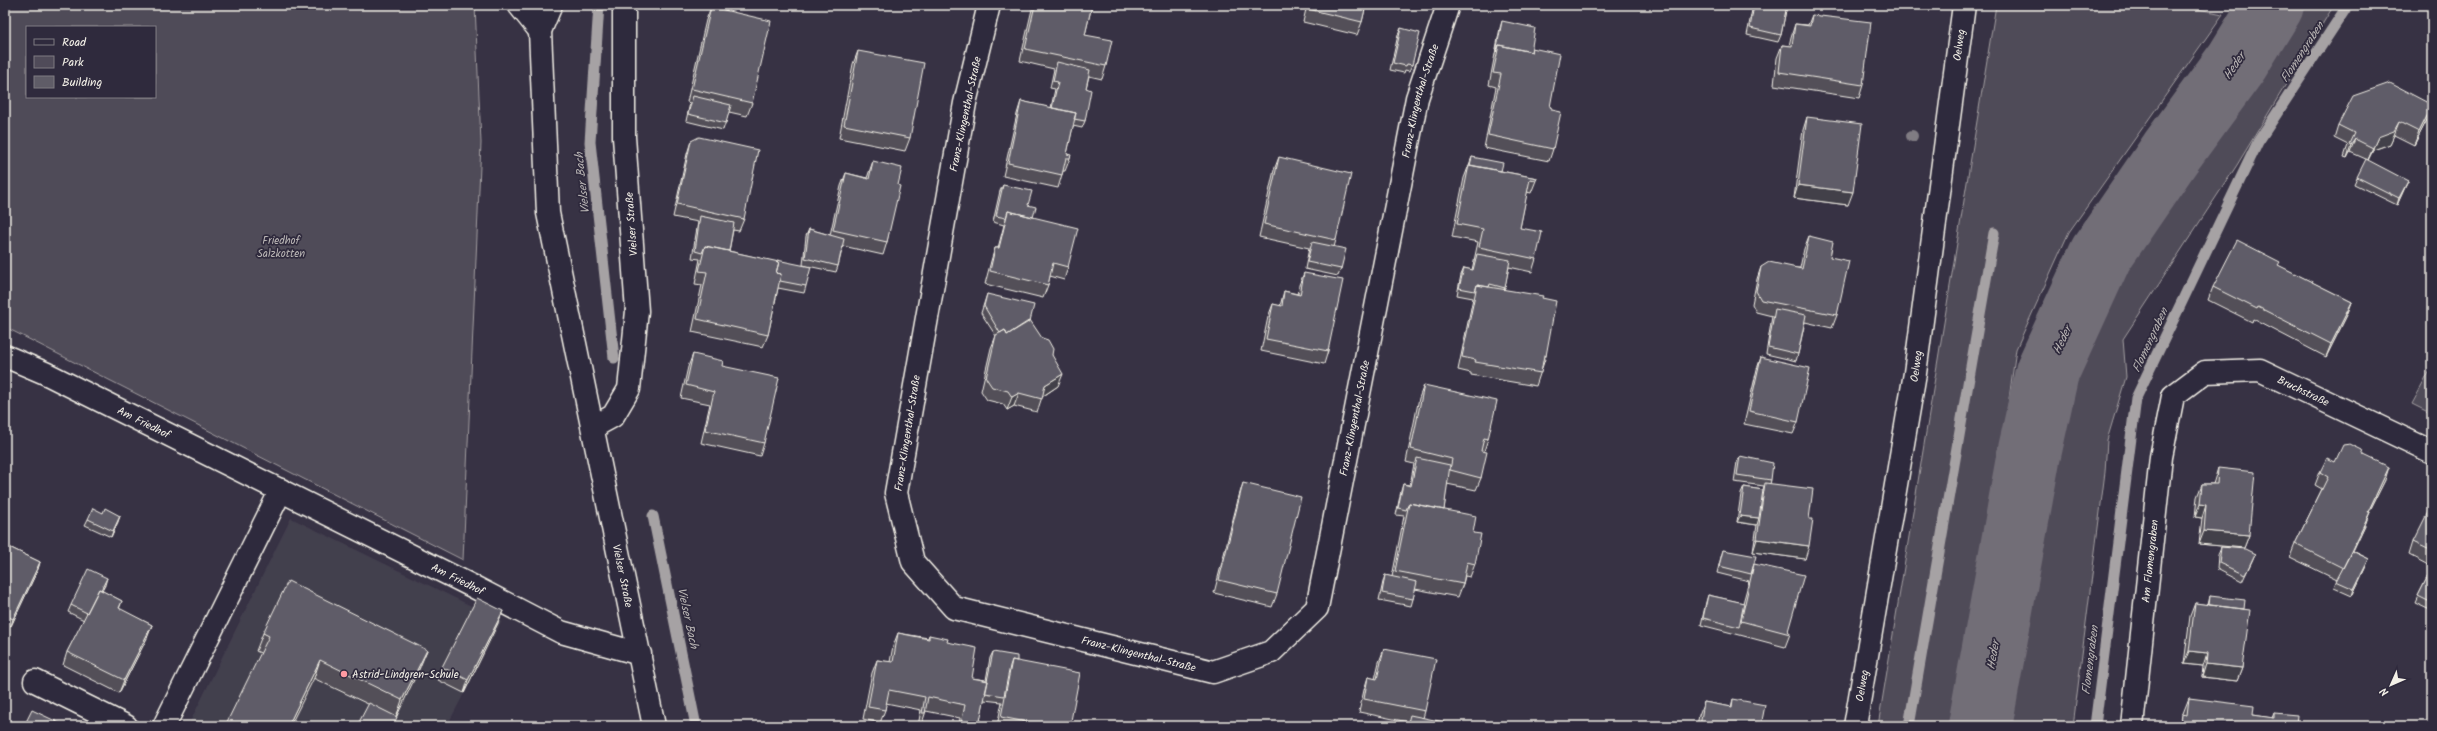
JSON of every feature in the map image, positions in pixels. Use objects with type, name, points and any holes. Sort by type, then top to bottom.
[{"type":"street","points":[[519,5],[540,31]]},
{"type":"street","name":"Vielser Straße","points":[[551,5],[540,31],[548,214],[654,726]]},
{"type":"street","name":"Vielser Straße","points":[[593,427],[613,416],[629,389],[637,311],[624,138],[624,5]]},
{"type":"street","name":"Franz-Klingenthal-Straße","points":[[989,5],[965,103],[896,492],[913,562],[954,608],[1213,672],[1271,652],[1317,608],[1418,98],[1448,5]]},
{"type":"street","name":"Oelweg","points":[[1855,726],[1915,373],[1964,5]]},
{"type":"street","name":"Am Friedhof","points":[[5,356],[53,377],[281,490],[561,632],[640,654]]},
{"type":"street","name":"Bruchstraße","points":[[2173,396],[2205,372],[2260,370],[2432,452]]},
{"type":"street","name":"Am Flomengraben","points":[[2132,726],[2161,458],[2173,396]]},
{"type":"street","points":[[164,726],[281,490]]},
{"type":"street","points":[[35,681],[126,726]]},
{"type":"shaded area","name":"Astrid-Lindgren-Schule","points":[[291,518],[502,621],[447,726],[188,726]]},
{"type":"green space","name":"Friedhof Salzkotten","points":[[5,5],[475,5],[481,143],[463,560],[5,327]]},
{"type":"green space","points":[[1996,5],[2178,5],[2223,14],[2069,232],[2016,349],[1963,726],[1878,726]]},
{"type":"green space","points":[[2301,5],[2334,5],[2237,165],[2123,339],[2126,377],[2107,440],[2105,472],[2073,726],[2011,726],[2058,410],[2073,353],[2096,307]]},
{"type":"green space","points":[[2432,367],[2432,414],[2412,404]]},
{"type":"building","points":[[1035,5],[1092,5],[1085,35],[1112,40],[1106,66],[1025,49]]},
{"type":"building","points":[[1309,5],[1366,5],[1362,22],[1308,9]]},
{"type":"building","points":[[1754,5],[1787,5],[1781,35],[1750,28]]},
{"type":"building","points":[[711,7],[771,21],[752,103],[692,89]]},
{"type":"building","points":[[1812,15],[1871,22],[1863,85],[1779,72],[1782,45],[1792,46],[1795,24],[1810,26]]},
{"type":"building","points":[[1502,21],[1535,28],[1531,52],[1499,45],[1496,52]]},
{"type":"building","points":[[1401,28],[1420,33],[1412,65],[1407,64],[1406,66],[1393,63]]},
{"type":"building","points":[[1499,45],[1532,52],[1532,48],[1560,54],[1550,107],[1552,110],[1561,112],[1553,149],[1488,135],[1501,74],[1493,73]]},
{"type":"building","points":[[858,51],[924,63],[910,138],[844,125]]},
{"type":"building","points":[[1057,62],[1090,70],[1086,88],[1091,90],[1085,121],[1074,119],[1076,113],[1052,108],[1058,82],[1053,81]]},
{"type":"building","points":[[2390,83],[2432,105],[2419,132],[2399,122],[2394,131],[2378,137],[2373,148],[2355,139],[2351,145],[2349,144],[2354,133],[2338,125],[2353,96]]},
{"type":"building","points":[[693,96],[731,105],[726,123],[688,114]]},
{"type":"building","points":[[1021,101],[1076,113],[1067,154],[1071,155],[1070,158],[1066,158],[1062,175],[1008,163]]},
{"type":"building","points":[[1807,117],[1862,124],[1853,192],[1798,185]]},
{"type":"building","points":[[699,137],[758,150],[744,219],[677,204],[691,141]]},
{"type":"building","points":[[1279,157],[1351,174],[1336,240],[1264,224]]},
{"type":"building","points":[[1472,157],[1503,163],[1501,171],[1470,165]]},
{"type":"building","points":[[2366,159],[2408,181],[2399,198],[2357,177]]},
{"type":"building","points":[[873,161],[902,168],[898,185],[900,186],[887,242],[833,230],[846,173],[869,179]]},
{"type":"building","points":[[1469,165],[1537,178],[1536,180],[1530,179],[1520,228],[1542,232],[1536,259],[1479,247],[1483,229],[1457,224]]},
{"type":"building","points":[[1003,185],[1032,191],[1028,205],[1036,207],[1033,217],[1008,211],[1006,218],[996,216]]},
{"type":"building","points":[[1008,211],[1078,228],[1068,267],[1053,263],[1048,285],[990,271],[995,248],[999,248]]},
{"type":"building","points":[[700,216],[734,223],[729,251],[705,246],[702,253],[695,251]]},
{"type":"building","points":[[809,229],[844,239],[838,266],[805,258]]},
{"type":"building","points":[[1809,236],[1833,242],[1830,257],[1849,261],[1837,315],[1761,300],[1756,291],[1761,267],[1769,262],[1802,269]]},
{"type":"building","points":[[2237,240],[2280,262],[2278,265],[2352,302],[2331,344],[2258,307],[2257,309],[2213,287]]},
{"type":"building","points":[[1312,242],[1346,249],[1341,269],[1307,262]]},
{"type":"building","points":[[705,246],[779,262],[776,273],[781,274],[768,335],[697,319],[707,272],[699,271]]},
{"type":"building","points":[[1477,254],[1510,260],[1505,288],[1490,284],[1489,287],[1477,285],[1475,291],[1459,288],[1464,268],[1473,270]]},
{"type":"building","points":[[777,260],[811,267],[806,286],[780,281],[781,274],[776,273],[779,262],[777,262]]},
{"type":"building","points":[[1304,273],[1343,280],[1328,351],[1266,339],[1273,304],[1282,306],[1284,291],[1300,295]]},
{"type":"building","points":[[1477,285],[1543,296],[1542,298],[1556,301],[1546,356],[1544,355],[1541,373],[1475,362],[1476,360],[1462,357]]},
{"type":"building","points":[[987,294],[1034,305],[1030,321],[1007,335],[1005,330],[1000,333],[984,306]]},
{"type":"building","points":[[1775,309],[1806,315],[1798,354],[1768,347]]},
{"type":"building","points":[[1030,320],[1042,338],[1048,340],[1053,349],[1052,355],[1063,374],[1045,385],[1042,399],[1019,393],[1012,397],[1008,391],[992,387],[986,378],[996,335],[1005,330],[1007,335]]},
{"type":"building","points":[[693,354],[723,361],[722,366],[779,378],[764,443],[705,430],[714,392],[686,385]]},
{"type":"building","points":[[1761,357],[1810,368],[1798,422],[1749,411]]},
{"type":"building","points":[[1424,385],[1497,401],[1488,439],[1484,438],[1481,451],[1487,452],[1481,478],[1450,470],[1452,459],[1411,449]]},
{"type":"building","points":[[2350,444],[2362,450],[2364,455],[2389,467],[2368,512],[2370,512],[2343,568],[2295,544],[2328,477],[2320,472],[2327,458],[2335,462],[2343,445]]},
{"type":"building","points":[[1740,456],[1773,463],[1771,480],[1737,475]]},
{"type":"building","points":[[1417,458],[1450,465],[1444,510],[1409,503],[1406,510],[1398,508],[1403,484],[1411,486]]},
{"type":"building","points":[[2218,468],[2255,472],[2249,535],[2204,531],[2206,505],[2200,504],[2202,484],[2217,484]]},
{"type":"building","points":[[1243,483],[1301,497],[1277,594],[1219,580]]},
{"type":"building","points":[[1765,483],[1813,489],[1809,519],[1813,519],[1809,546],[1757,539]]},
{"type":"building","points":[[1744,487],[1763,490],[1759,518],[1740,516]]},
{"type":"building","points":[[1409,503],[1476,516],[1473,533],[1481,534],[1475,564],[1467,562],[1463,584],[1395,571]]},
{"type":"building","points":[[93,508],[103,513],[105,508],[120,516],[113,531],[88,519]]},
{"type":"building","points":[[2429,510],[2432,512],[2432,551],[2413,542]]},
{"type":"building","points":[[5,545],[40,562],[13,619],[5,615]]},
{"type":"building","points":[[2221,547],[2245,549],[2255,554],[2245,575],[2219,563]]},
{"type":"building","points":[[1723,550],[1756,556],[1751,574],[1719,566]]},
{"type":"building","points":[[2352,551],[2369,559],[2354,589],[2336,581]]},
{"type":"building","points":[[1754,564],[1804,575],[1788,631],[1790,634],[1741,621]]},
{"type":"building","points":[[2432,568],[2432,603],[2418,596]]},
{"type":"building","points":[[88,569],[107,578],[101,590],[99,589],[87,613],[71,605]]},
{"type":"building","points":[[1385,575],[1417,582],[1413,599],[1382,593]]},
{"type":"building","points":[[288,581],[427,650],[402,700],[320,660],[288,726],[225,726],[269,636],[263,633]]},
{"type":"building","points":[[99,589],[122,601],[119,608],[152,625],[124,680],[67,652]]},
{"type":"building","points":[[1708,595],[1744,603],[1739,627],[1703,618]]},
{"type":"building","points":[[2210,596],[2245,600],[2244,609],[2209,605]]},
{"type":"building","points":[[477,598],[503,611],[468,680],[442,667]]},
{"type":"building","points":[[2195,603],[2250,610],[2242,668],[2206,664],[2207,653],[2189,651]]},
{"type":"building","points":[[898,633],[929,639],[929,635],[948,639],[947,642],[977,648],[972,678],[988,681],[979,726],[961,724],[965,705],[928,697],[925,713],[922,713],[925,697],[889,690],[885,710],[868,707],[877,660],[893,662]]},
{"type":"building","points":[[1384,649],[1436,659],[1425,711],[1364,699],[1368,677],[1377,679]]},
{"type":"building","points":[[993,652],[1017,656],[1017,661],[1012,660],[1010,666],[1004,696],[985,693]]},
{"type":"building","points":[[1012,660],[1080,673],[1070,726],[1047,726],[1001,717]]},
{"type":"building","points":[[2189,698],[2254,706],[2253,715],[2274,718],[2274,713],[2297,715],[2296,726],[2181,726],[2182,714],[2187,715]]},
{"type":"building","points":[[1733,699],[1765,705],[1761,726],[1700,726],[1704,702],[1732,707]]},
{"type":"building","points":[[369,703],[397,717],[393,726],[357,726]]},
{"type":"building","points":[[32,710],[66,726],[24,726]]},
{"type":"building","points":[[1410,715],[1444,722],[1443,726],[1407,726]]},
{"type":"waterway","name":"Vielser Bach","points":[[599,5],[590,142],[614,358]]},
{"type":"waterway","name":"Heder","points":[[1980,726],[2028,459],[2047,372],[2101,254],[2171,152],[2237,62],[2272,5]]},
{"type":"waterway","name":"Flomengraben","points":[[2095,726],[2136,398],[2258,142],[2348,5]]},
{"type":"waterway","points":[[1909,726],[1994,233]]},
{"type":"waterway","name":"Vielser Bach","points":[[653,516],[696,726]]},
{"type":"place","name":"Astrid-Lindgren-Schule","points":[[344,674]]}]
